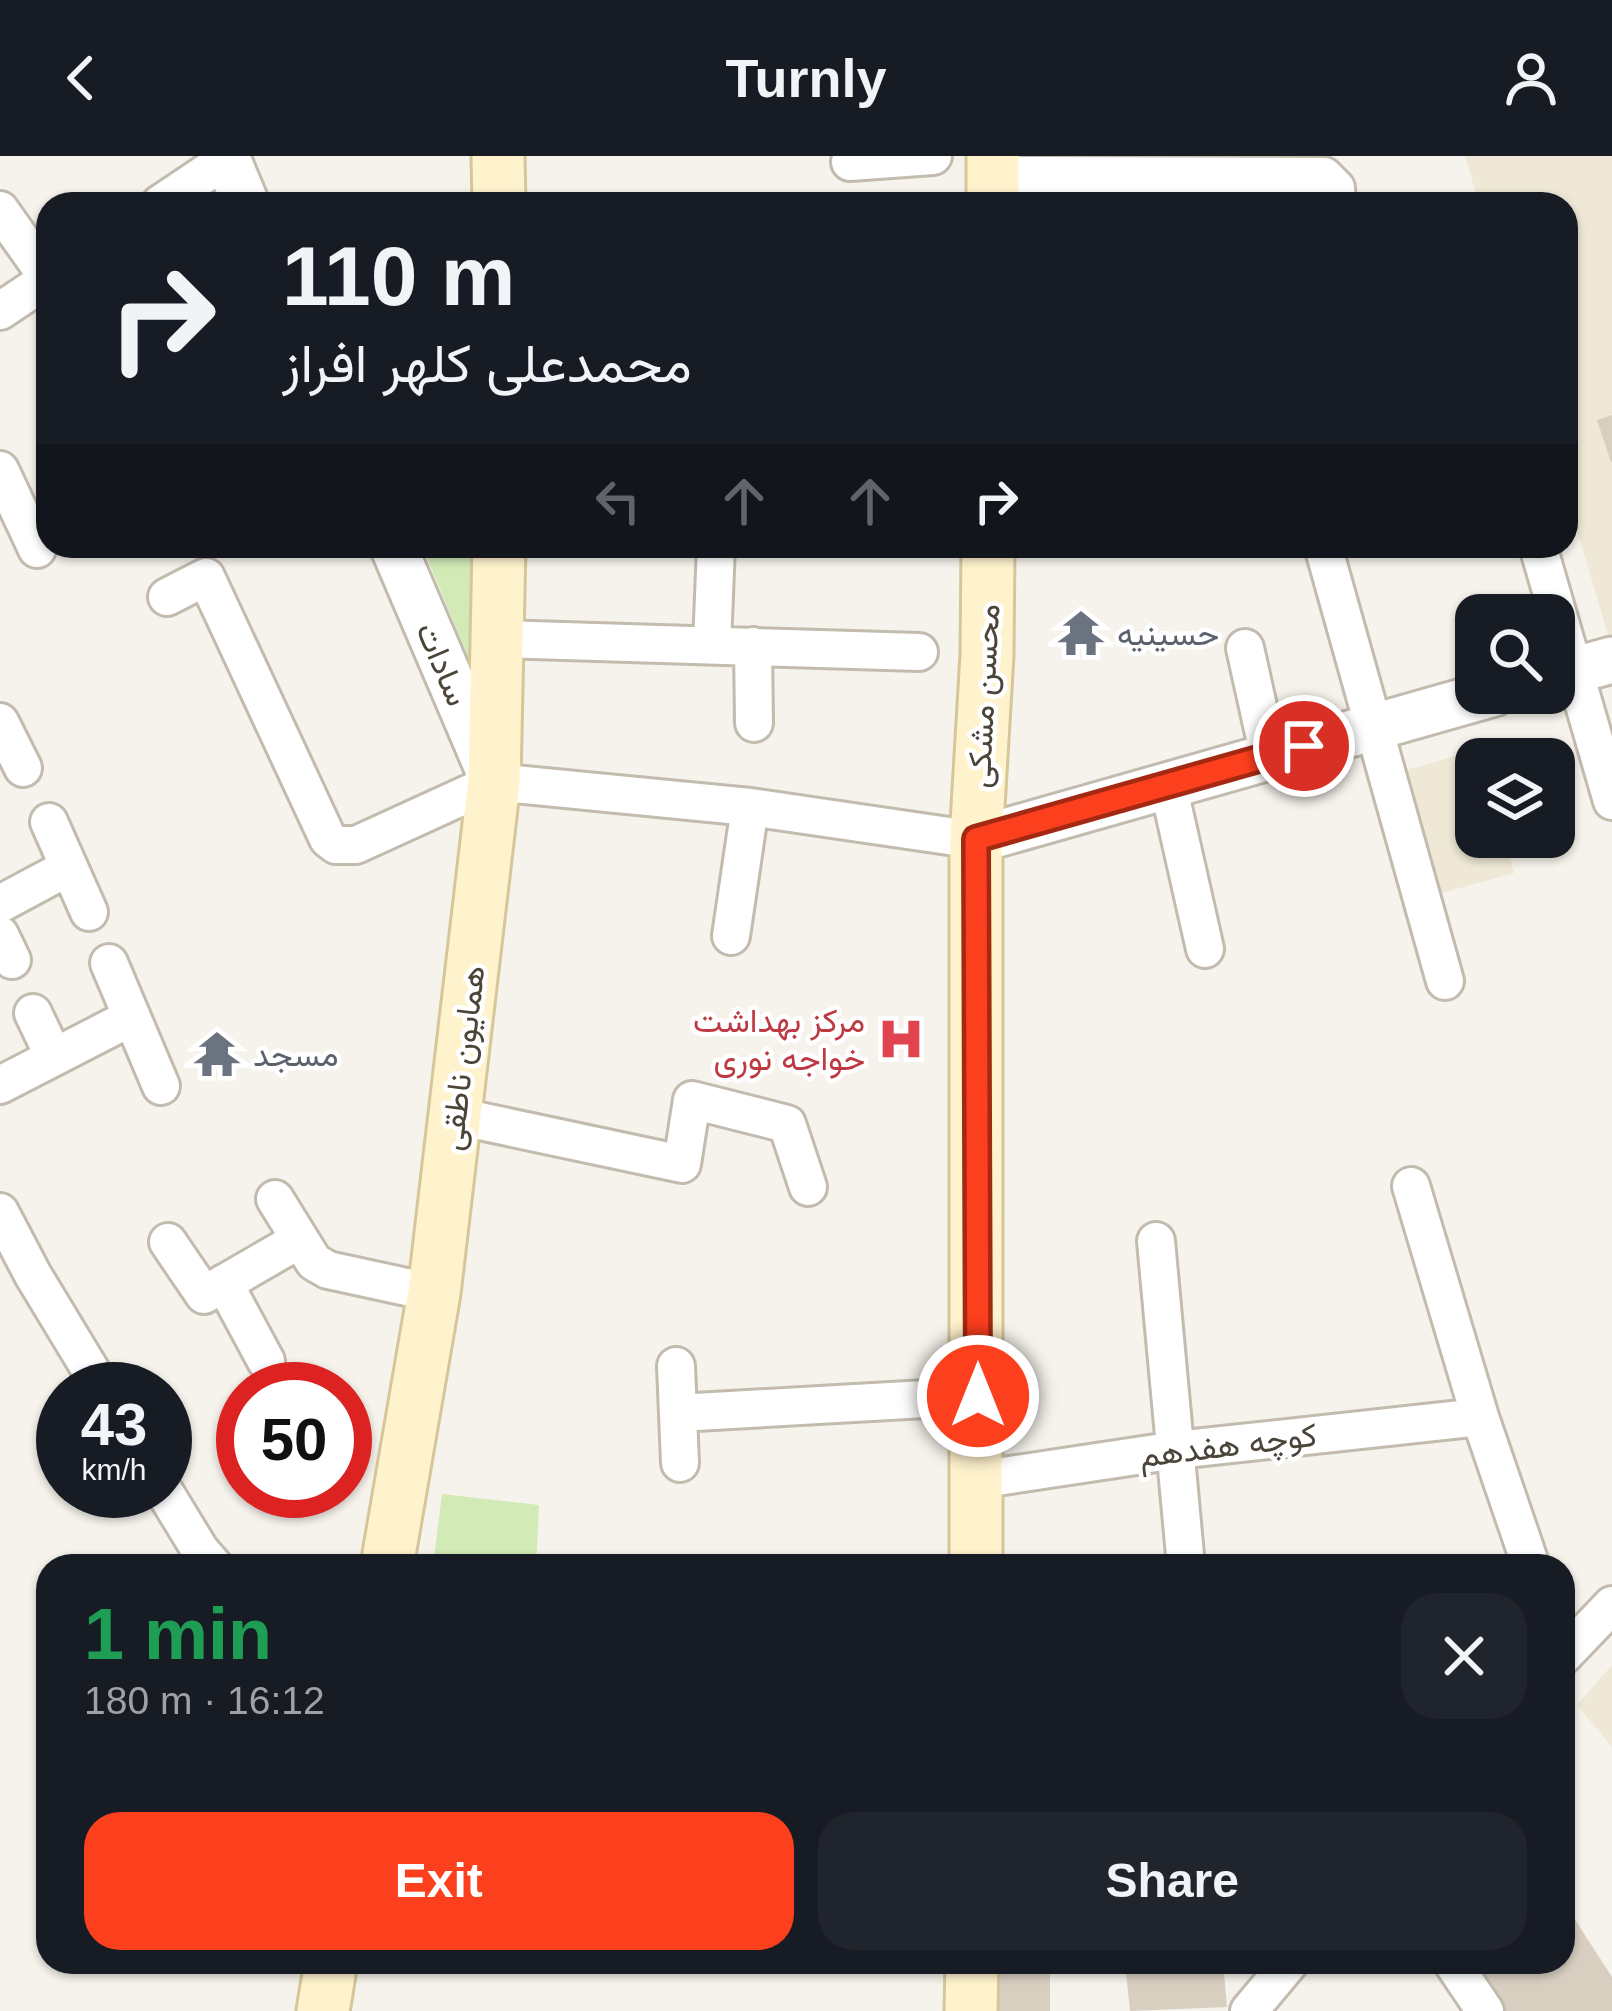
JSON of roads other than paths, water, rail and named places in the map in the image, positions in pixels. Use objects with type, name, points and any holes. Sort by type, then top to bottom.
[{"type":"main road","points":[[498,156],[499,192]]},
{"type":"main road","name":"همایون ناطقی","points":[[389,1554],[434,1293],[494,782],[499,558]]},
{"type":"main road","name":"محسن مشکی","points":[[976,1554],[976,839],[988,558]]},
{"type":"main road","points":[[323,2011],[329,1974]]},
{"type":"main road","points":[[971,2011],[972,1974]]},
{"type":"street","points":[[850,162],[933,156]]},
{"type":"street","points":[[177,192],[226,158],[241,192]]},
{"type":"street","points":[[993,178],[1324,176],[1336,192]]},
{"type":"street","points":[[0,210],[36,261]]},
{"type":"street","points":[[0,311],[36,286]]},
{"type":"street","points":[[0,470],[36,547]]},
{"type":"street","name":"سادات","points":[[398,558],[494,782]]},
{"type":"street","points":[[712,645],[716,558]]},
{"type":"street","points":[[1326,558],[1445,981]]},
{"type":"street","points":[[1542,558],[1579,669],[1612,801]]},
{"type":"street","points":[[167,597],[206,577],[328,839],[336,845],[356,845],[494,782],[750,807],[976,839],[1455,704]]},
{"type":"street","points":[[497,640],[919,652]]},
{"type":"street","points":[[753,646],[754,723]]},
{"type":"street","points":[[1245,648],[1269,756]]},
{"type":"street","points":[[0,722],[23,768]]},
{"type":"street","points":[[1168,785],[1205,949]]},
{"type":"street","points":[[731,935],[750,807]]},
{"type":"street","points":[[49,822],[89,913]]},
{"type":"street","points":[[0,904],[69,867]]},
{"type":"street","points":[[109,963],[160,1086]]},
{"type":"street","points":[[33,1013],[54,1057]]},
{"type":"street","points":[[0,1085],[132,1017]]},
{"type":"street","points":[[456,1116],[682,1164],[692,1100],[788,1124],[808,1187]]},
{"type":"street","points":[[1411,1186],[1527,1554]]},
{"type":"street","points":[[275,1199],[314,1262],[328,1270],[434,1293]]},
{"type":"street","points":[[0,1211],[16,1283],[80,1362]]},
{"type":"street","points":[[168,1242],[204,1295],[299,1240]]},
{"type":"street","points":[[1156,1241],[1185,1554]]},
{"type":"street","points":[[224,1283],[266,1361]]},
{"type":"street","points":[[676,1366],[680,1463]]},
{"type":"street","points":[[678,1413],[978,1396]]},
{"type":"street","name":"کوچه هفدهم","points":[[977,1480],[1176,1450],[1480,1417]]},
{"type":"street","points":[[180,1518],[204,1554]]},
{"type":"street","points":[[1575,1644],[1612,1605]]},
{"type":"street","points":[[1249,2011],[1280,1974]]},
{"type":"street","points":[[1460,1974],[1484,2011]]},
{"type":"place","name":"حسینیه","points":[[1081,633]]},
{"type":"place","name":"مرکز بهداشت خواجه نوری","points":[[901,1039]]},
{"type":"place","name":"مسجد","points":[[217,1054]]}]
